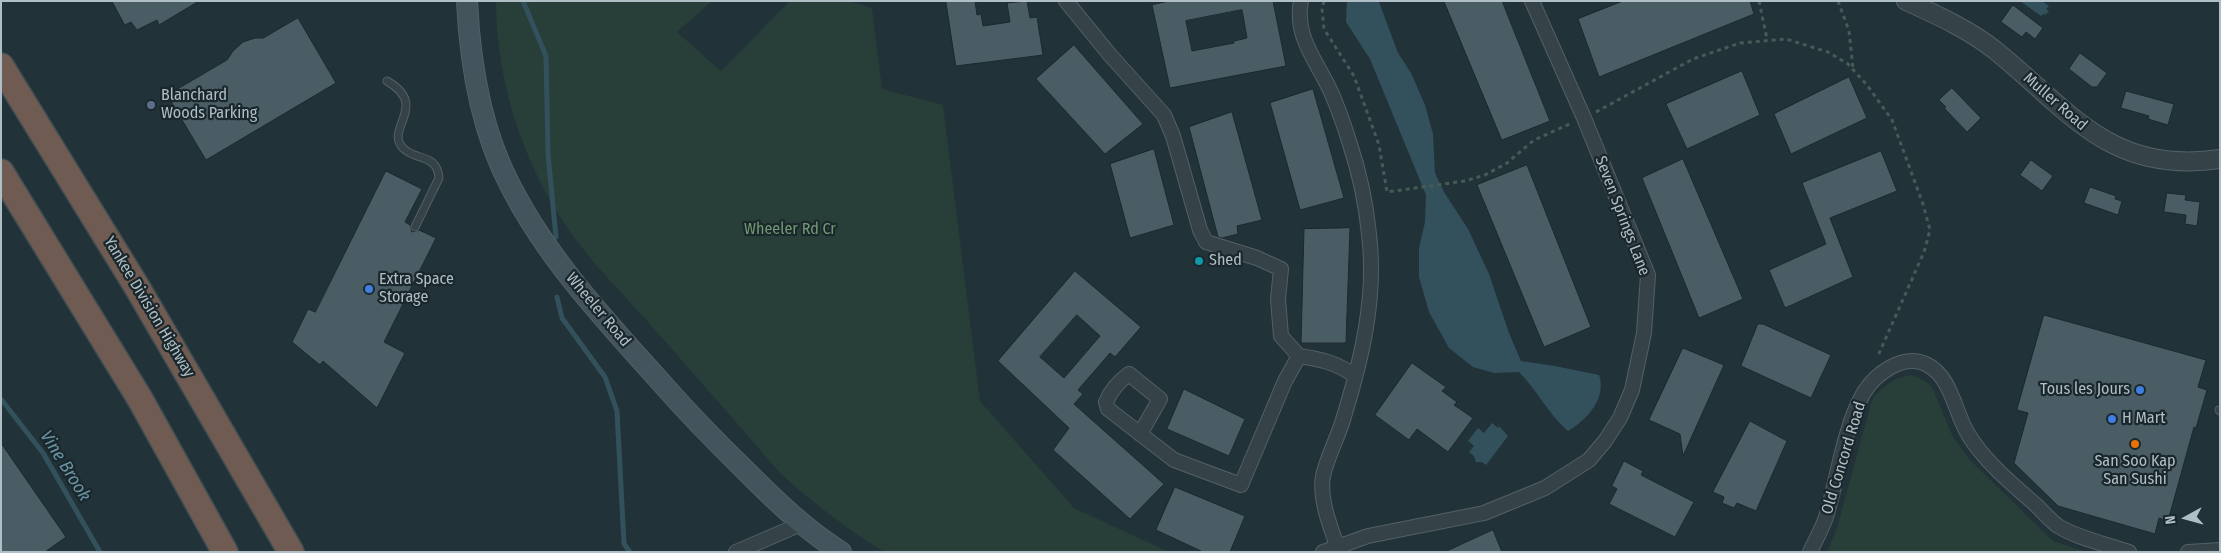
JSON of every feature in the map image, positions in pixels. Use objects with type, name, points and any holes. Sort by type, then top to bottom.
[{"type":"highway","name":"Yankee Division Highway","points":[[1,66],[137,287],[291,552]]},
{"type":"highway","points":[[1,172],[140,399],[225,552]]},
{"type":"main road","name":"Wheeler Road","points":[[467,1],[472,57],[483,112],[492,144],[510,186],[536,230],[570,279],[699,425],[801,524],[816,537],[841,552]]},
{"type":"street","points":[[1066,1],[1164,115],[1173,136],[1200,230],[1206,242],[1257,258],[1281,269],[1278,300],[1281,336],[1299,356],[1320,359],[1340,365],[1356,376]]},
{"type":"street","points":[[1301,1],[1299,13],[1301,33],[1331,92],[1350,142],[1369,234],[1370,272],[1364,345],[1356,376],[1323,477],[1323,495],[1337,546]]},
{"type":"street","name":"Seven Springs Lane","points":[[1323,552],[1368,536],[1484,513],[1545,488],[1588,460],[1605,441],[1620,418],[1632,390],[1644,333],[1648,275],[1584,118],[1532,1]]},
{"type":"street","name":"Muller Road","points":[[1906,1],[1958,27],[1995,50],[2080,125],[2110,144],[2138,155],[2164,160],[2184,162],[2220,159]]},
{"type":"street","points":[[1140,434],[1174,460],[1242,485],[1285,381],[1299,356]]},
{"type":"street","name":"Old Concord Road","points":[[1810,552],[1825,519],[1858,403],[1869,384],[1877,376],[1902,363],[1916,362],[1927,365],[1944,381],[1968,434],[1981,453],[2058,526],[2129,552]]},
{"type":"street","points":[[736,552],[801,524]]},
{"type":"street","points":[[2188,552],[2220,550]]},
{"type":"lane","points":[[387,81],[399,88],[405,98],[406,109],[399,139],[403,148],[434,163],[438,169],[438,178],[415,228]]},
{"type":"path","points":[[1324,1],[1322,9],[1324,29],[1338,48],[1357,85],[1379,145],[1387,192],[1465,181],[1492,171],[1507,164],[1534,140],[1584,118],[1702,55],[1740,43],[1767,39],[1786,39],[1819,48],[1842,59],[1853,69],[1892,120],[1923,204],[1930,230],[1924,252],[1875,362],[1877,376]]},
{"type":"path","points":[[1759,1],[1767,39]]},
{"type":"path","points":[[1838,1],[1849,31],[1853,69]]},
{"type":"green space","name":"Wheeler Rd Cr","points":[[496,1],[712,1],[677,32],[721,71],[790,1],[848,1],[872,8],[882,89],[943,105],[980,401],[1074,508],[1169,552],[884,552],[844,525],[805,495],[781,474],[603,273],[585,252],[559,215],[529,158],[517,127],[501,65]]},
{"type":"green space","points":[[1911,375],[1925,381],[1932,387],[1953,437],[1969,459],[2053,541],[2086,552],[1827,552],[1837,528],[1872,400],[1888,383]]},
{"type":"water","points":[[1347,1],[1379,2],[1398,53],[1411,73],[1425,105],[1433,134],[1435,173],[1444,192],[1468,229],[1489,274],[1509,333],[1521,361],[1599,375],[1600,392],[1594,408],[1582,421],[1568,431],[1554,417],[1519,372],[1494,373],[1473,367],[1449,348],[1429,312],[1419,277],[1419,248],[1425,222],[1426,195],[1370,59],[1346,22]]},
{"type":"water","points":[[2020,1],[2042,1],[2049,6],[2046,9],[2049,11],[2041,16]]},
{"type":"water","points":[[1492,423],[1498,428],[1499,426],[1508,436],[1486,465],[1482,462],[1476,462],[1474,456],[1469,452],[1474,446],[1468,441],[1478,428],[1484,433]]},
{"type":"building","points":[[112,1],[199,1],[159,25],[157,20],[137,30],[131,22],[125,25]]},
{"type":"building","points":[[946,1],[975,1],[977,15],[981,14],[983,26],[1010,22],[1007,3],[1027,1],[1030,18],[1037,17],[1043,55],[956,66]]},
{"type":"building","points":[[1170,1],[1273,1],[1286,66],[1170,88],[1152,5]],"holes":[[[1242,10],[1247,38],[1234,41],[1234,43],[1192,51],[1186,21]]]},
{"type":"building","points":[[1444,1],[1502,1],[1550,121],[1502,140]]},
{"type":"building","points":[[1623,1],[1750,1],[1754,14],[1599,77],[1578,19]]},
{"type":"building","points":[[2013,5],[2043,28],[2035,39],[2026,32],[2022,37],[2001,22]]},
{"type":"building","points":[[298,18],[336,83],[206,160],[167,95],[227,60],[243,42],[255,38],[263,38]]},
{"type":"building","points":[[1074,45],[1143,124],[1105,154],[1036,79]]},
{"type":"building","points":[[2080,53],[2107,73],[2097,87],[2092,87],[2069,69]]},
{"type":"building","points":[[1742,71],[1760,115],[1687,149],[1666,104]]},
{"type":"building","points":[[1849,77],[1867,118],[1791,154],[1774,114]]},
{"type":"building","points":[[1952,88],[1981,118],[1967,132],[1944,108],[1946,107],[1939,100]]},
{"type":"building","points":[[1313,89],[1344,198],[1300,210],[1270,103]]},
{"type":"building","points":[[2126,91],[2174,104],[2168,125],[2148,119],[2149,116],[2121,108]]},
{"type":"building","points":[[1232,112],[1262,220],[1237,226],[1238,234],[1222,238],[1218,237],[1189,127]]},
{"type":"building","points":[[1154,149],[1174,225],[1130,238],[1110,164]]},
{"type":"building","points":[[1881,151],[1897,191],[1830,218],[1853,277],[1785,308],[1769,270],[1826,244],[1802,183]]},
{"type":"building","points":[[1683,159],[1743,299],[1699,318],[1642,178]]},
{"type":"building","points":[[2031,160],[2053,176],[2042,191],[2020,175]]},
{"type":"building","points":[[1527,165],[1591,327],[1544,347],[1477,185]]},
{"type":"building","name":"Extra Space Storage","points":[[386,171],[422,189],[405,222],[410,225],[412,232],[419,230],[436,238],[384,342],[405,353],[377,408],[323,361],[320,365],[292,342],[308,309],[315,312]]},
{"type":"building","points":[[2090,187],[2116,196],[2115,199],[2122,201],[2118,215],[2084,203]]},
{"type":"building","points":[[2167,193],[2186,195],[2185,200],[2200,202],[2197,226],[2185,224],[2186,215],[2164,212]]},
{"type":"building","points":[[1350,228],[1346,343],[1301,343],[1304,229]]},
{"type":"building","points":[[1075,271],[1141,327],[1115,357],[1110,353],[1078,390],[1083,394],[1074,404],[1164,484],[1130,519],[1053,450],[1069,428],[998,361]],"holes":[[[1077,315],[1100,336],[1064,378],[1040,357]]]},
{"type":"building","name":"H Mart","points":[[2044,315],[2206,360],[2198,387],[2207,390],[2196,428],[2194,427],[2168,521],[2159,518],[2155,534],[2058,506],[2014,463],[2028,413],[2017,410]]},
{"type":"building","points":[[1758,324],[1763,324],[1831,355],[1811,398],[1741,366]]},
{"type":"building","points":[[1683,348],[1724,365],[1683,456],[1680,434],[1649,420]]},
{"type":"building","points":[[1412,363],[1446,387],[1442,391],[1457,402],[1454,405],[1473,418],[1448,452],[1417,429],[1409,440],[1375,415]]},
{"type":"building","points":[[1184,389],[1245,419],[1229,456],[1167,429]]},
{"type":"building","points":[[1750,421],[1787,441],[1756,511],[1737,503],[1734,508],[1722,503],[1724,497],[1713,492]]},
{"type":"building","points":[[1,443],[66,537],[45,552],[1,552]]},
{"type":"building","points":[[1624,461],[1643,471],[1641,475],[1694,502],[1675,537],[1609,504],[1617,489],[1612,486]]},
{"type":"building","points":[[1175,487],[1245,516],[1230,552],[1203,552],[1156,530]]},
{"type":"building","points":[[1493,530],[1502,552],[1445,552]]},
{"type":"waterway","points":[[523,1],[546,56],[548,154],[556,237]]},
{"type":"waterway","points":[[557,297],[562,318],[605,377],[617,411],[624,544],[630,552]]},
{"type":"waterway","name":"Vine Brook","points":[[1,399],[43,453],[100,552]]},
{"type":"place","name":"Blanchard Woods Parking","points":[[151,105]]},
{"type":"place","name":"Shed","points":[[1199,261]]},
{"type":"place","name":"Extra Space Storage","points":[[369,289]]},
{"type":"place","name":"Tous les Jours","points":[[2140,390]]},
{"type":"place","name":"H Mart","points":[[2112,419]]},
{"type":"place","name":"San Soo Kap San Sushi","points":[[2135,444]]}]
